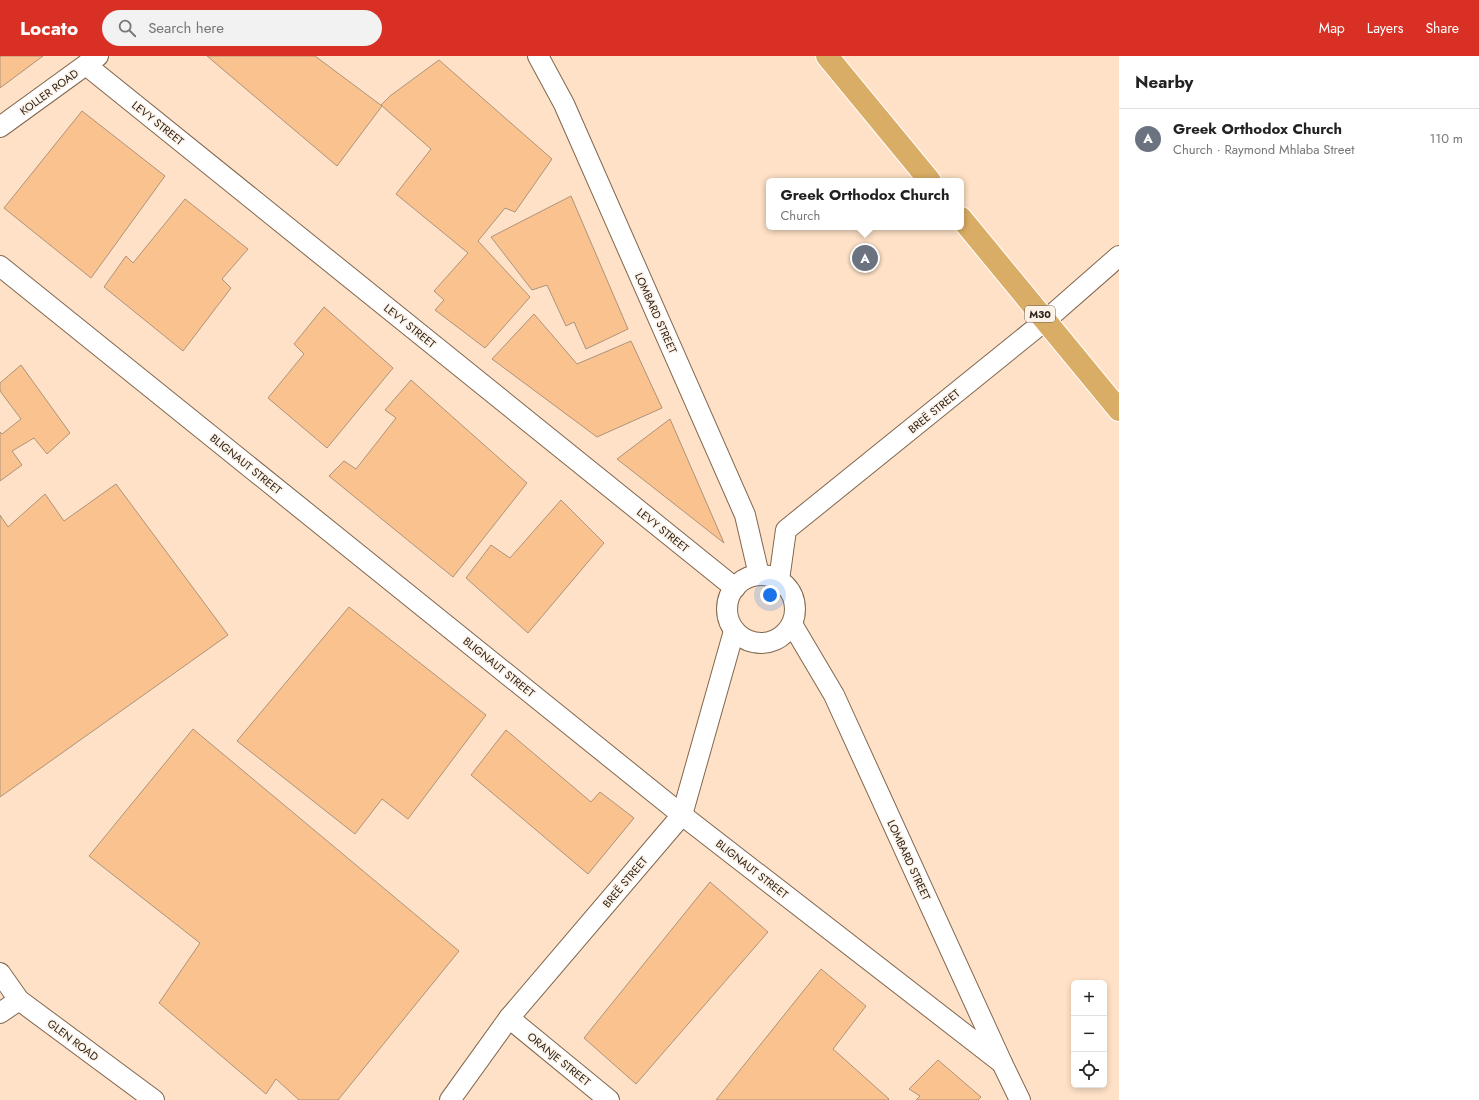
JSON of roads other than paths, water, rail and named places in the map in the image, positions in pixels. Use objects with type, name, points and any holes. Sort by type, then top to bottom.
[{"type":"main road","points":[[827,56],[928,178]]},
{"type":"main road","name":"M30","points":[[964,222],[1119,410]]},
{"type":"street","name":"LOMBARD STREET","points":[[538,56],[564,104],[745,515],[759,575]]},
{"type":"street","name":"KOLLER ROAD","points":[[0,127],[92,61]]},
{"type":"street","name":"LEVY STREET","points":[[92,61],[735,588]]},
{"type":"street","name":"BREË STREET","points":[[779,580],[786,530],[1046,320],[1119,256]]},
{"type":"street","name":"BLIGNAUT STREET","points":[[0,266],[682,815],[1002,1063]]},
{"type":"street","points":[[759,575],[769,576],[779,580],[788,588],[794,598],[796,610],[792,624],[786,632],[777,639],[766,643],[754,643],[743,638],[734,631],[729,620],[727,609],[729,598],[735,588],[745,579],[759,575]]},
{"type":"street","name":"LOMBARD STREET","points":[[792,624],[834,695],[1020,1100]]},
{"type":"street","name":"BREË STREET","points":[[450,1100],[509,1018],[682,815],[734,631]]},
{"type":"street","name":"GLEN ROAD","points":[[0,973],[19,1000],[154,1100]]},
{"type":"street","points":[[0,1013],[19,1000]]},
{"type":"street","name":"ORANJE STREET","points":[[509,1018],[609,1100]]},
{"type":"place","name":"Greek Orthodox Church","points":[[865,258]]}]
